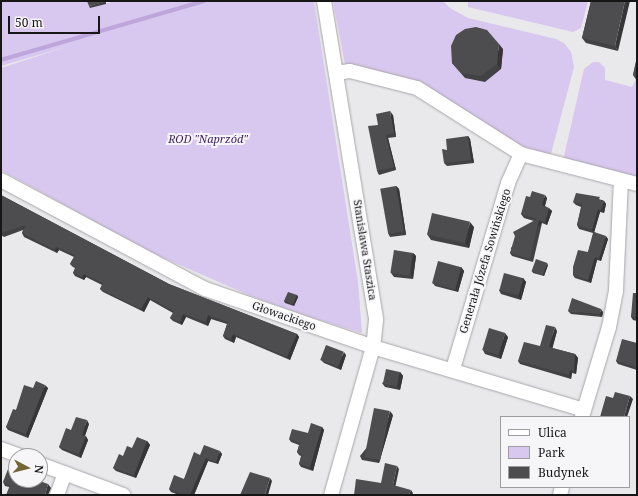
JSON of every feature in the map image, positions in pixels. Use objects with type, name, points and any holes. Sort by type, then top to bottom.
[{"type":"street","name":"Stanisława Staszica","points":[[324,1],[376,320],[373,347],[331,495]]},
{"type":"street","points":[[336,73],[350,71],[417,88],[521,154],[637,184]]},
{"type":"street","name":"Generała Józefa Sowińskiego","points":[[453,369],[508,183],[521,154]]},
{"type":"street","name":"Głowackiego","points":[[1,180],[205,289],[373,347],[453,369],[583,414]]},
{"type":"street","points":[[583,414],[609,327],[616,290],[621,181]]},
{"type":"street","points":[[48,467],[123,495]]},
{"type":"street","points":[[57,495],[66,473]]},
{"type":"green space","name":"ROD \"Naprzód\"","points":[[1,1],[88,1],[90,8],[115,1],[314,1],[358,282],[362,333],[306,316],[251,296],[150,252],[1,170],[1,68],[69,46],[1,66]]},
{"type":"green space","points":[[333,1],[443,1],[450,8],[468,18],[556,39],[564,43],[571,52],[574,67],[551,154],[547,156],[529,152],[390,75],[345,64]]},
{"type":"green space","points":[[468,1],[588,1],[581,28],[573,32],[468,7]]},
{"type":"green space","points":[[593,62],[599,62],[605,68],[605,80],[632,87],[637,77],[637,180],[566,160],[564,156],[584,69]]},
{"type":"building","points":[[87,1],[105,1],[105,2],[89,6]]},
{"type":"building","points":[[591,1],[625,1],[615,46],[582,38]]},
{"type":"building","points":[[476,27],[487,30],[499,44],[497,64],[481,76],[461,73],[452,63],[451,46],[456,35],[465,29]]},
{"type":"building","points":[[637,57],[637,76],[633,75]]},
{"type":"building","points":[[390,111],[394,133],[386,135],[394,167],[377,171],[368,126],[378,125],[376,114]]},
{"type":"building","points":[[468,136],[471,160],[444,163],[442,149],[447,150],[446,139]]},
{"type":"building","points":[[396,186],[404,231],[388,234],[380,189]]},
{"type":"building","points":[[532,191],[545,195],[542,205],[549,208],[545,222],[539,220],[530,259],[510,253],[515,236],[513,232],[537,219],[521,214],[526,196],[530,197]]},
{"type":"building","points":[[576,193],[600,197],[599,199],[604,201],[601,210],[598,209],[592,230],[577,225],[582,204],[573,202]]},
{"type":"building","points":[[1,195],[169,284],[297,334],[287,357],[233,334],[231,339],[223,336],[228,322],[208,315],[206,322],[183,314],[180,322],[170,318],[174,311],[148,297],[141,309],[100,289],[103,283],[84,274],[82,277],[73,273],[76,267],[70,264],[75,255],[56,247],[55,250],[22,233],[26,225],[1,233]]},
{"type":"building","points":[[432,213],[470,222],[465,243],[427,234]]},
{"type":"building","points":[[594,232],[606,236],[599,258],[595,257],[588,280],[573,275],[573,267],[578,250],[588,252]]},
{"type":"building","points":[[394,250],[413,253],[409,276],[390,273]]},
{"type":"building","points":[[536,259],[547,263],[543,275],[532,271]]},
{"type":"building","points":[[438,261],[461,267],[455,289],[432,283]]},
{"type":"building","points":[[504,273],[523,278],[519,296],[499,290]]},
{"type":"building","points":[[288,292],[297,295],[293,304],[284,301]]},
{"type":"building","points":[[633,293],[637,293],[637,317],[631,317]]},
{"type":"building","points":[[572,298],[601,309],[600,314],[568,311]]},
{"type":"building","points":[[546,325],[555,327],[549,347],[575,354],[574,371],[570,370],[569,375],[518,361],[524,342],[540,346]]},
{"type":"building","points":[[489,328],[505,333],[499,355],[482,350]]},
{"type":"building","points":[[622,339],[637,343],[636,367],[616,361]]},
{"type":"building","points":[[326,345],[344,352],[338,367],[320,360]]},
{"type":"building","points":[[386,369],[400,372],[397,387],[383,384]]},
{"type":"building","points":[[36,381],[45,385],[26,434],[6,427],[13,409],[16,410],[24,385],[33,388]]},
{"type":"building","points":[[615,392],[630,396],[624,416],[600,416],[606,396],[613,398]]},
{"type":"building","points":[[374,408],[390,411],[380,460],[364,457]]},
{"type":"building","points":[[76,417],[87,420],[82,435],[86,436],[79,454],[59,447],[66,428],[71,430]]},
{"type":"building","points":[[311,423],[322,427],[310,467],[299,464],[302,454],[297,452],[300,443],[289,439],[292,429],[308,433]]},
{"type":"building","points":[[137,437],[147,441],[134,475],[113,468],[119,454],[123,456],[127,446],[132,448]]},
{"type":"building","points":[[204,445],[220,451],[216,462],[206,458],[190,495],[184,495],[169,489],[174,475],[184,479],[194,452],[200,455]]},
{"type":"building","points":[[385,463],[397,466],[393,485],[411,490],[409,495],[354,495],[356,479],[381,483]]},
{"type":"building","points":[[8,469],[8,484],[3,482]]},
{"type":"building","points":[[250,472],[270,478],[265,495],[240,495]]},
{"type":"building","points":[[9,488],[47,488],[45,495],[6,495]]},
{"type":"waterway","points":[[1,60],[204,1]]}]
